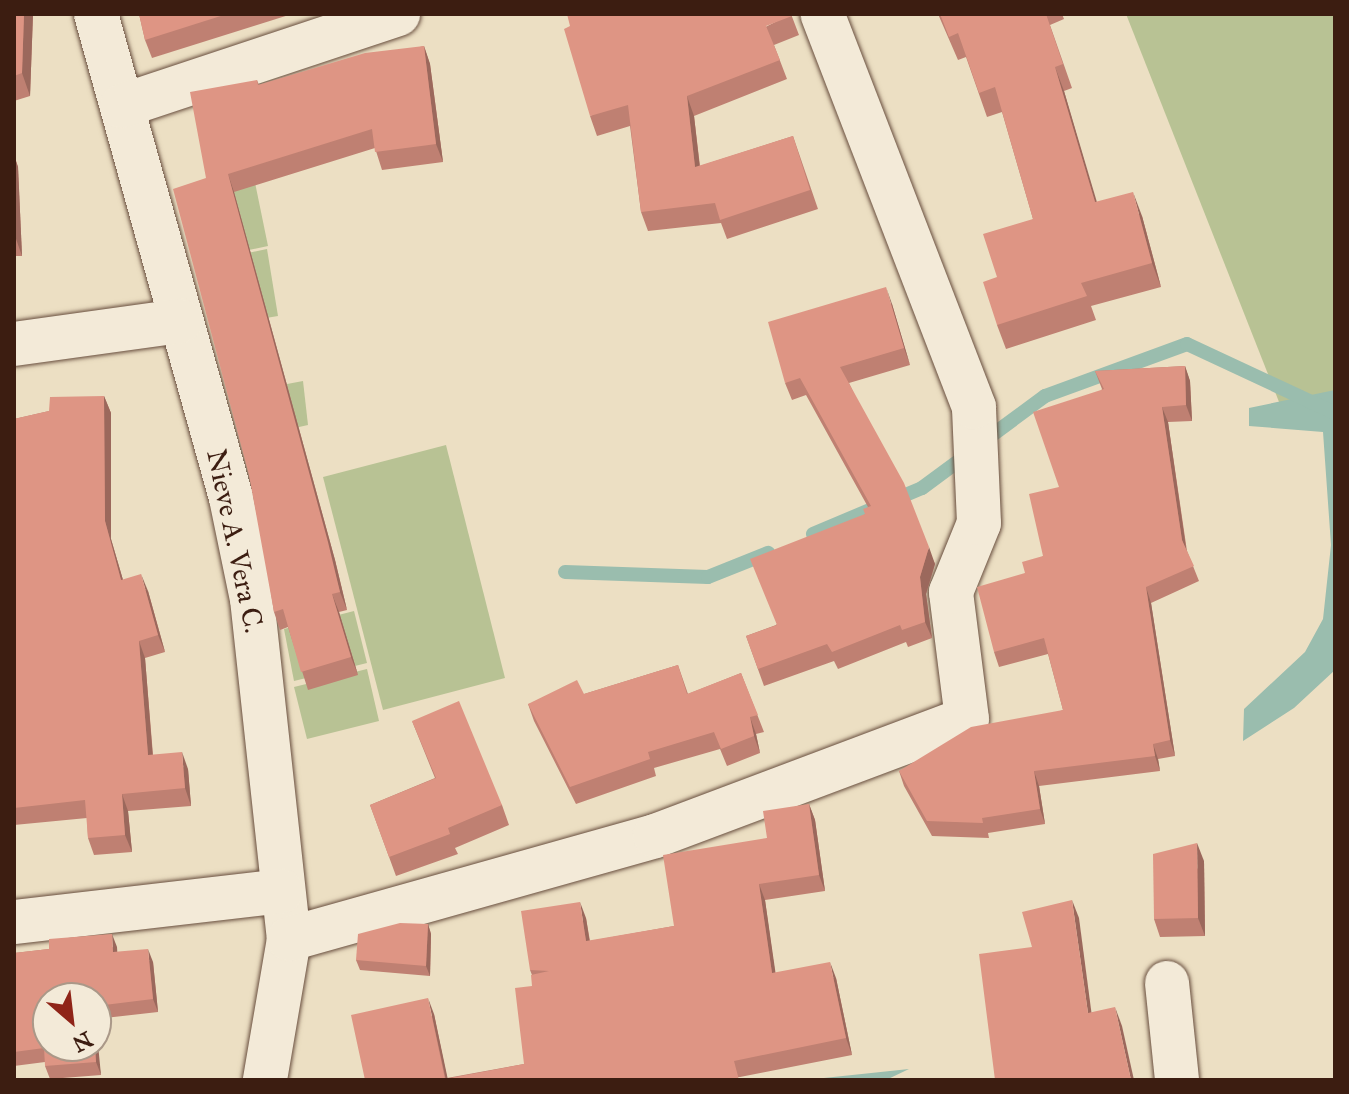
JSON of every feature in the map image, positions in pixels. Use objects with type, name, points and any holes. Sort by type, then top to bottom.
[{"type":"street","name":"Nieve A. Vera C.","points":[[96,14],[231,498],[252,599],[281,891],[289,939],[265,1080]]},
{"type":"street","points":[[122,106],[398,14]]},
{"type":"street","points":[[289,939],[655,836],[967,719],[951,592],[979,523],[974,407],[822,14]]},
{"type":"street","points":[[14,344],[180,321]]},
{"type":"street","points":[[14,922],[281,891]]},
{"type":"street","points":[[1167,983],[1177,1080]]},
{"type":"shaded area","points":[[1126,14],[1335,14],[1335,406],[1281,407]]},
{"type":"shaded area","points":[[253,173],[268,246],[211,258],[196,185]]},
{"type":"shaded area","points":[[267,249],[278,316],[223,325],[210,261]]},
{"type":"shaded area","points":[[303,381],[308,425],[254,437],[245,392]]},
{"type":"shaded area","points":[[1335,390],[1335,670],[1294,708],[1243,741],[1244,709],[1305,652],[1323,619],[1331,545],[1323,432],[1249,426],[1249,408]]},
{"type":"shaded area","points":[[446,445],[505,678],[383,710],[323,477]]},
{"type":"shaded area","points":[[354,611],[367,663],[294,681],[284,629]]},
{"type":"shaded area","points":[[367,669],[379,721],[307,739],[294,687]]},
{"type":"shaded area","points":[[909,1069],[886,1080],[805,1080]]},
{"type":"building","points":[[14,14],[24,14],[22,73],[14,76]]},
{"type":"building","points":[[139,14],[227,14],[145,40]]},
{"type":"building","points":[[567,14],[791,14],[766,26],[780,60],[687,96],[695,167],[793,136],[810,190],[720,220],[715,203],[641,212],[628,105],[590,116],[564,29],[570,26]]},
{"type":"building","points":[[940,14],[1046,14],[1063,64],[1055,67],[1095,202],[1133,192],[1152,263],[1081,283],[1087,296],[997,325],[983,282],[997,277],[983,234],[1033,219],[995,87],[979,93],[958,33],[949,37]]},
{"type":"building","points":[[424,46],[436,144],[375,152],[372,129],[228,174],[328,542],[340,592],[332,594],[351,657],[301,672],[283,609],[274,612],[249,475],[173,189],[206,178],[190,92],[257,80],[258,85],[365,53]]},
{"type":"building","points":[[886,287],[904,348],[840,367],[904,483],[929,547],[920,577],[925,622],[902,630],[900,625],[832,652],[827,644],[758,669],[746,636],[777,625],[750,559],[865,514],[863,509],[871,506],[800,378],[785,383],[768,322]]},
{"type":"building","points":[[1185,366],[1186,405],[1162,407],[1182,540],[1194,566],[1146,587],[1170,740],[1153,744],[1155,756],[1034,771],[1040,809],[982,818],[983,823],[927,821],[899,771],[971,727],[1063,710],[1044,638],[994,652],[977,587],[1025,573],[1022,562],[1043,556],[1029,494],[1059,487],[1033,412],[1104,389],[1095,371]]},
{"type":"building","points":[[104,396],[105,521],[121,580],[141,574],[158,635],[139,641],[148,755],[182,752],[185,788],[122,794],[125,835],[88,838],[85,800],[14,808],[14,419],[49,411],[50,397]]},
{"type":"building","points":[[678,665],[687,694],[741,673],[758,715],[750,717],[754,736],[721,749],[714,732],[648,752],[650,759],[570,787],[528,704],[577,680],[584,694]]},
{"type":"building","points":[[459,701],[502,805],[448,828],[450,834],[389,857],[370,805],[436,778],[412,721]]},
{"type":"building","points":[[809,804],[819,875],[759,884],[772,973],[830,962],[846,1038],[734,1061],[739,1080],[365,1080],[351,1015],[428,998],[445,1079],[524,1064],[515,988],[532,986],[531,975],[549,971],[530,970],[521,911],[580,902],[586,941],[674,926],[663,855],[767,838],[763,811]]},
{"type":"building","points":[[1197,843],[1198,918],[1154,919],[1153,854]]},
{"type":"building","points":[[1072,900],[1088,1013],[1115,1007],[1131,1080],[995,1080],[979,954],[1032,947],[1022,912]]},
{"type":"building","points":[[400,923],[428,924],[426,966],[356,960],[358,934]]},
{"type":"building","points":[[112,934],[113,952],[148,949],[153,999],[112,1004],[112,982],[32,982],[32,1050],[14,1052],[14,953],[49,949],[49,939]]},
{"type":"building","points":[[45,1062],[96,1062],[45,1066]]},
{"type":"waterway","points":[[984,441],[1045,396],[1187,344],[1335,413]]},
{"type":"waterway","points":[[813,534],[922,488],[968,454]]},
{"type":"waterway","points":[[565,572],[708,577],[768,553]]}]
